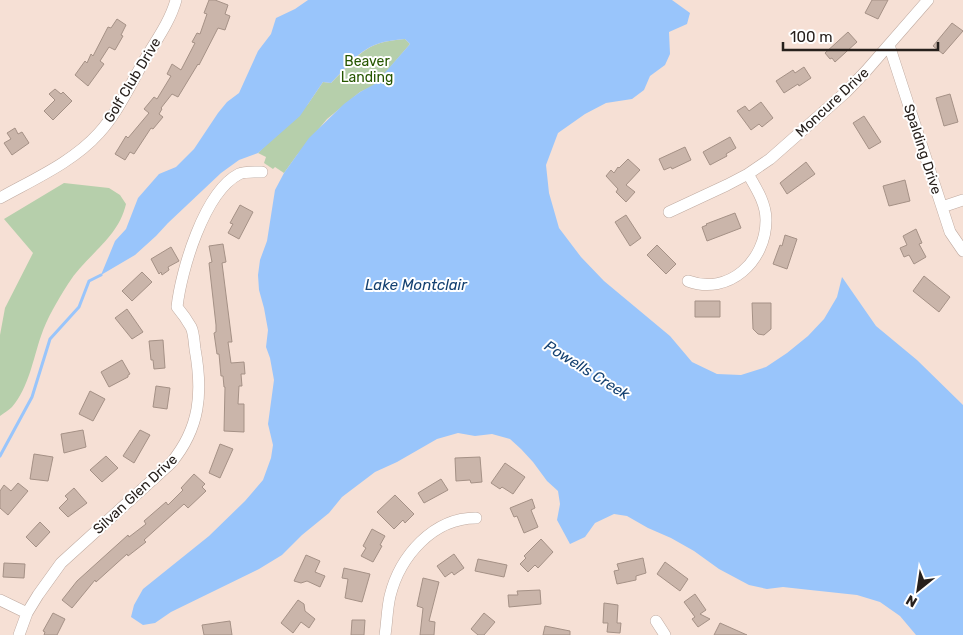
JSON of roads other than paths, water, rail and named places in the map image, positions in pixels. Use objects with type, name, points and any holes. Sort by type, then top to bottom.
[{"type":"street","name":"Golf Club Drive","points":[[0,198],[69,158],[99,133],[117,109],[168,20],[176,0]]},
{"type":"street","name":"Moncure Drive","points":[[669,212],[748,174],[770,159],[846,92],[928,0]]},
{"type":"street","name":"Spalding Drive","points":[[889,45],[950,232],[963,251]]},
{"type":"street","name":"Silvan Glen Drive","points":[[18,635],[27,613],[61,563],[171,463],[189,437],[197,413],[198,373],[191,327],[177,307],[180,285],[188,257],[203,218],[212,202],[232,178],[242,172],[262,172]]},
{"type":"street","points":[[688,281],[708,285],[731,279],[741,272],[756,256],[762,245],[766,219],[764,206],[748,174]]},
{"type":"street","points":[[942,207],[963,200]]},
{"type":"street","points":[[385,635],[391,595],[402,567],[411,553],[434,530],[445,524],[476,518]]},
{"type":"street","points":[[0,600],[27,613]]},
{"type":"street","points":[[656,621],[665,635]]},
{"type":"water","name":"Lake Montclair","points":[[308,0],[672,0],[690,13],[687,24],[669,32],[670,54],[665,65],[650,76],[644,90],[632,99],[606,103],[585,114],[558,133],[546,165],[549,193],[559,228],[581,257],[604,281],[670,336],[692,362],[717,374],[741,375],[766,367],[787,353],[808,336],[824,319],[837,297],[842,277],[876,326],[917,360],[963,405],[963,635],[916,635],[900,616],[880,602],[857,595],[783,587],[767,589],[749,585],[719,569],[694,551],[627,516],[614,514],[595,523],[585,537],[570,544],[557,520],[560,504],[558,491],[547,481],[521,449],[510,439],[492,434],[475,436],[458,433],[437,439],[397,462],[375,472],[342,497],[329,513],[302,535],[282,555],[259,569],[171,612],[155,623],[143,625],[131,617],[134,605],[143,589],[209,536],[245,501],[263,480],[271,458],[273,445],[268,424],[274,380],[266,347],[268,330],[259,290],[258,275],[260,260],[267,241],[275,190],[284,173],[309,138],[344,104],[375,84],[410,44],[405,39],[391,41],[380,43],[362,52],[331,83],[323,82],[300,116],[258,153],[239,160],[221,173],[135,255],[101,275],[115,241],[126,229],[138,198],[159,174],[176,167],[194,149],[218,113],[227,102],[239,93],[258,51],[271,34],[276,18]]},
{"type":"waterway","points":[[0,456],[32,397],[50,339],[79,307],[89,281],[101,275]]},
{"type":"park label","name":"Beaver Landing","points":[[367,69]]},
{"type":"water label","name":"Powells Creek","points":[[587,370]]}]
